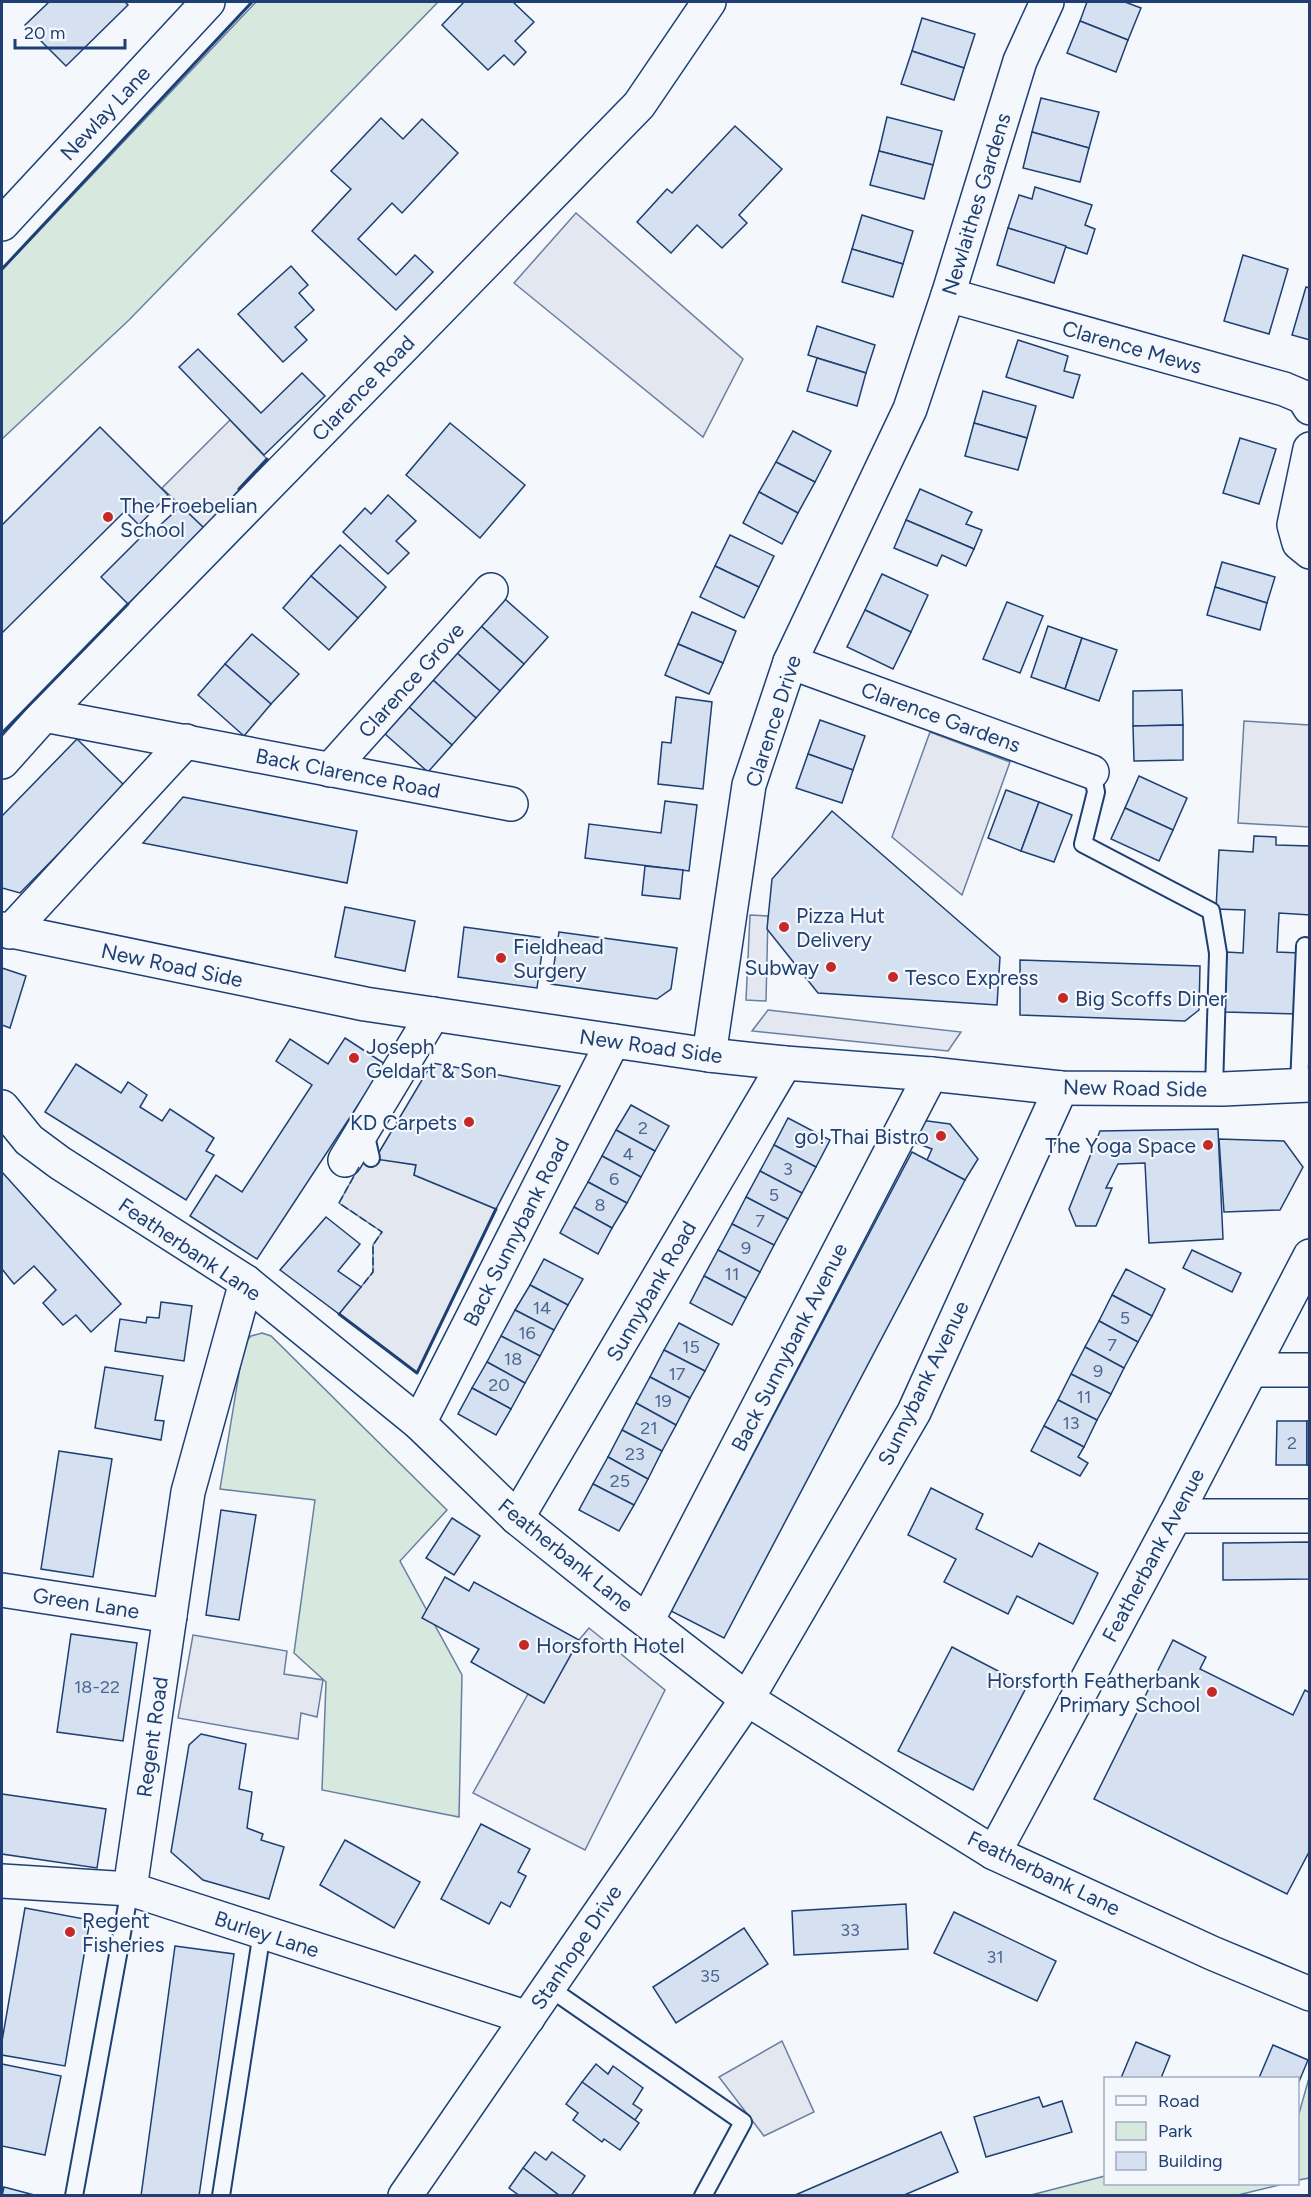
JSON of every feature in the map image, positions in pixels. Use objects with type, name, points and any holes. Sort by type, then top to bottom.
[{"type":"street","name":"Newlay Lane","points":[[2,224],[208,2]]},
{"type":"street","name":"Clarence Road","points":[[2,762],[44,715],[639,105],[709,2]]},
{"type":"street","name":"Newlaithes Gardens","points":[[910,409],[1020,62],[1047,2]]},
{"type":"street","name":"Clarence Mews","points":[[948,295],[1284,389],[1303,397],[1310,408]]},
{"type":"street","name":"Clarence Drive","points":[[709,1055],[749,785],[790,662],[910,409]]},
{"type":"street","points":[[1310,449],[1294,525],[1299,543],[1310,552]]},
{"type":"street","name":"Clarence Grove","points":[[330,770],[491,590]]},
{"type":"street","name":"Clarence Gardens","points":[[790,662],[1092,772]]},
{"type":"street","name":"Back Clarence Road","points":[[44,715],[511,804]]},
{"type":"street","points":[[6,930],[186,741]]},
{"type":"street","name":"New Road Side","points":[[6,930],[365,1004],[709,1055],[931,1074],[1061,1088],[1214,1089],[1304,1085]]},
{"type":"street","points":[[360,1149],[433,1014]]},
{"type":"street","name":"Back Sunnybank Road","points":[[420,1424],[613,1041]]},
{"type":"street","name":"Sunnybank Road","points":[[517,1518],[785,1063]]},
{"type":"street","name":"Back Sunnybank Avenue","points":[[647,1621],[931,1074]]},
{"type":"street","name":"Sunnybank Avenue","points":[[747,1699],[914,1412],[1061,1088]]},
{"type":"street","name":"Featherbank Lane","points":[[2,1107],[29,1140],[60,1163],[246,1282],[420,1424],[517,1518],[747,1699],[994,1853],[1212,1953],[1310,1994]]},
{"type":"street","name":"Featherbank Avenue","points":[[994,1853],[1252,1370],[1310,1256]]},
{"type":"street","name":"Regent Road","points":[[129,1889],[188,1492],[246,1282]]},
{"type":"street","points":[[1252,1370],[1310,1370]]},
{"type":"street","points":[[1174,1516],[1310,1516]]},
{"type":"street","name":"Green Lane","points":[[2,1590],[170,1616]]},
{"type":"street","name":"Stanhope Drive","points":[[405,2196],[747,1699]]},
{"type":"street","name":"Burley Lane","points":[[2,1881],[129,1889],[528,2018]]},
{"type":"lane","points":[[1092,772],[1096,792],[1083,844],[1212,911],[1218,952],[1214,1089]]},
{"type":"lane","points":[[1304,1085],[1305,946]]},
{"type":"lane","name":"Regent Road","points":[[74,2196],[129,1889]]},
{"type":"lane","points":[[221,2196],[262,1932]]},
{"type":"lane","points":[[549,1987],[743,2122],[703,2196]]},
{"type":"green space","points":[[256,2],[438,2],[129,320],[2,439],[2,270]]},
{"type":"green space","points":[[262,1333],[271,1336],[447,1510],[400,1561],[462,1675],[459,1817],[322,1790],[326,1682],[294,1653],[315,1500],[220,1489],[244,1343],[251,1336]]},
{"type":"green space","points":[[1309,2078],[1309,2178],[1299,2180],[1299,2113]]},
{"type":"green space","points":[[1104,2176],[1104,2185],[1279,2185],[1238,2195],[1031,2195]]},
{"type":"shaded area","points":[[576,213],[743,359],[703,437],[514,283]]},
{"type":"shaded area","points":[[230,420],[267,459],[204,528],[162,488]]},
{"type":"shaded area","points":[[1244,721],[1309,725],[1309,827],[1238,823]]},
{"type":"shaded area","points":[[930,732],[1010,762],[962,895],[892,837]]},
{"type":"shaded area","points":[[750,915],[768,916],[766,1001],[746,1000]]},
{"type":"shaded area","points":[[768,1010],[961,1032],[948,1051],[752,1031]]},
{"type":"shaded area","points":[[365,1156],[416,1165],[414,1175],[496,1209],[417,1373],[339,1314],[373,1272],[373,1245],[382,1232],[339,1203]]},
{"type":"shaded area","points":[[589,1628],[665,1690],[585,1850],[473,1793],[528,1694],[544,1703],[579,1640]]},
{"type":"shaded area","points":[[193,1635],[287,1651],[284,1674],[323,1680],[317,1717],[301,1713],[298,1739],[178,1718]]},
{"type":"shaded area","points":[[782,2041],[814,2112],[764,2136],[719,2077]]},
{"type":"building","points":[[49,2],[125,2],[128,5],[66,66],[25,25]]},
{"type":"building","points":[[464,2],[513,2],[534,22],[515,41],[526,52],[514,65],[504,55],[488,70],[442,25]]},
{"type":"building","points":[[1087,2],[1125,2],[1141,8],[1128,40],[1080,21]]},
{"type":"building","points":[[922,18],[975,34],[964,68],[912,51]]},
{"type":"building","points":[[1080,21],[1128,40],[1116,72],[1067,53]]},
{"type":"building","points":[[912,51],[964,68],[954,100],[901,84]]},
{"type":"building","points":[[1041,98],[1099,112],[1089,148],[1032,132]]},
{"type":"building","points":[[887,117],[942,131],[933,165],[879,151]]},
{"type":"building","points":[[381,118],[403,139],[422,119],[458,153],[402,213],[392,203],[358,239],[396,275],[415,255],[433,272],[396,310],[312,231],[351,189],[331,171]]},
{"type":"building","points":[[735,126],[782,169],[739,215],[747,223],[722,248],[697,225],[671,253],[637,222],[667,189],[672,193]]},
{"type":"building","points":[[1032,132],[1089,148],[1080,182],[1023,168]]},
{"type":"building","points":[[879,151],[933,165],[924,199],[870,185]]},
{"type":"building","points":[[1035,187],[1092,205],[1085,225],[1095,229],[1087,254],[1008,228],[1019,195],[1032,199]]},
{"type":"building","points":[[862,215],[913,231],[903,264],[852,249]]},
{"type":"building","points":[[1008,228],[1066,246],[1054,283],[997,265]]},
{"type":"building","points":[[852,249],[903,264],[893,297],[842,282]]},
{"type":"building","points":[[1243,255],[1288,269],[1269,334],[1224,321]]},
{"type":"building","points":[[291,266],[308,285],[299,293],[314,310],[295,327],[307,340],[283,362],[238,314]]},
{"type":"building","points":[[1306,287],[1310,288],[1310,340],[1292,335]]},
{"type":"building","points":[[817,326],[875,345],[866,373],[808,355]]},
{"type":"building","points":[[1018,340],[1068,356],[1064,371],[1080,375],[1073,398],[1006,377]]},
{"type":"building","points":[[198,349],[261,413],[302,373],[325,396],[264,455],[179,367]]},
{"type":"building","points":[[817,358],[866,373],[857,406],[807,391]]},
{"type":"building","points":[[983,391],[1036,406],[1027,438],[974,423]]},
{"type":"building","points":[[450,423],[525,485],[480,538],[406,475]]},
{"type":"building","points":[[974,423],[1027,438],[1018,470],[965,456]]},
{"type":"building","points":[[100,427],[168,495],[139,525],[125,511],[2,633],[2,525]]},
{"type":"building","points":[[793,431],[831,451],[815,482],[776,462]]},
{"type":"building","points":[[1240,438],[1276,449],[1259,504],[1223,493]]},
{"type":"building","points":[[776,462],[815,482],[798,513],[759,492]]},
{"type":"building","points":[[920,489],[972,512],[966,524],[982,530],[974,549],[906,520]]},
{"type":"building","points":[[759,492],[798,513],[782,544],[743,523]]},
{"type":"building","points":[[388,495],[416,521],[396,541],[409,553],[388,574],[343,532],[365,508],[371,514]]},
{"type":"building","points":[[181,506],[204,528],[128,604],[101,577],[144,534],[147,537]]},
{"type":"building","points":[[906,520],[974,549],[966,566],[942,555],[937,566],[894,548]]},
{"type":"building","points":[[730,535],[774,556],[759,587],[715,566]]},
{"type":"building","points":[[340,545],[386,587],[358,618],[311,576]]},
{"type":"building","points":[[1222,562],[1275,577],[1267,603],[1215,587]]},
{"type":"building","points":[[715,566],[759,587],[744,618],[700,597]]},
{"type":"building","points":[[882,574],[928,595],[911,632],[865,610]]},
{"type":"building","points":[[311,576],[358,618],[329,650],[283,608]]},
{"type":"building","points":[[1215,587],[1267,603],[1260,630],[1207,615]]},
{"type":"building","points":[[505,599],[548,637],[524,664],[481,626]]},
{"type":"building","points":[[1007,602],[1043,616],[1020,673],[983,659]]},
{"type":"building","points":[[865,610],[911,632],[893,669],[847,647]]},
{"type":"building","points":[[692,612],[736,631],[723,663],[678,644]]},
{"type":"building","points":[[481,626],[524,664],[500,691],[457,653]]},
{"type":"building","points":[[1048,626],[1082,638],[1065,689],[1031,677]]},
{"type":"building","points":[[252,634],[299,674],[271,704],[225,664]]},
{"type":"building","points":[[1082,638],[1117,650],[1099,701],[1065,689]]},
{"type":"building","points":[[678,644],[723,663],[709,694],[665,675]]},
{"type":"building","points":[[457,653],[500,691],[476,718],[433,680]]},
{"type":"building","points":[[225,664],[271,704],[244,736],[198,695]]},
{"type":"building","points":[[433,680],[476,718],[452,745],[409,707]]},
{"type":"building","points":[[1182,690],[1183,725],[1133,726],[1133,691]]},
{"type":"building","points":[[676,697],[712,702],[703,789],[658,784],[662,742],[671,743]]},
{"type":"building","points":[[409,707],[452,745],[428,772],[385,734]]},
{"type":"building","points":[[820,720],[865,736],[853,770],[808,754]]},
{"type":"building","points":[[1183,725],[1183,760],[1134,761],[1133,726]]},
{"type":"building","points":[[77,739],[125,786],[20,893],[2,888],[2,816]]},
{"type":"building","points":[[808,754],[853,770],[842,803],[796,788]]},
{"type":"building","points":[[1139,776],[1187,798],[1173,830],[1125,808]]},
{"type":"building","points":[[1006,790],[1039,802],[1021,851],[988,838]]},
{"type":"building","points":[[183,797],[357,831],[347,883],[143,843]]},
{"type":"building","points":[[665,801],[697,805],[689,871],[585,858],[589,824],[661,833]]},
{"type":"building","points":[[1039,802],[1072,815],[1054,862],[1021,851]]},
{"type":"building","points":[[1125,808],[1173,830],[1159,861],[1111,839]]},
{"type":"building","points":[[832,811],[1000,957],[997,1005],[818,993],[767,929],[772,879]]},
{"type":"building","points":[[1254,836],[1276,837],[1276,845],[1310,846],[1310,915],[1279,913],[1277,952],[1300,953],[1298,1014],[1224,1012],[1227,952],[1243,953],[1245,910],[1216,909],[1219,850],[1253,852]]},
{"type":"building","points":[[645,866],[683,870],[680,899],[642,895]]},
{"type":"building","points":[[345,907],[415,921],[405,971],[335,957]]},
{"type":"building","name":"Fieldhead Surgery","points":[[464,927],[544,938],[537,988],[458,977]]},
{"type":"building","points":[[559,932],[677,948],[671,989],[657,999],[551,984]]},
{"type":"building","points":[[1020,960],[1200,966],[1199,1010],[1185,1021],[1020,1015]]},
{"type":"building","points":[[2,968],[26,976],[10,1028],[2,1025]]},
{"type":"building","points":[[345,1038],[385,1064],[257,1259],[190,1216],[216,1175],[242,1192],[312,1085],[276,1061],[290,1039],[328,1064]]},
{"type":"building","name":"KD Carpets","points":[[432,1063],[560,1086],[496,1209],[414,1175],[416,1165],[375,1159]]},
{"type":"building","points":[[76,1064],[121,1093],[128,1082],[147,1095],[140,1107],[162,1121],[170,1109],[214,1138],[206,1151],[214,1155],[186,1200],[45,1112]]},
{"type":"building","points":[[631,1105],[669,1126],[655,1151],[616,1130]]},
{"type":"building","points":[[788,1118],[830,1140],[816,1167],[774,1145]]},
{"type":"building","points":[[920,1120],[950,1124],[978,1159],[965,1180],[927,1160],[932,1149],[911,1141]]},
{"type":"building","points":[[1218,1129],[1223,1239],[1149,1243],[1145,1163],[1118,1164],[1106,1188],[1112,1188],[1096,1226],[1076,1226],[1069,1209],[1100,1131]]},
{"type":"building","points":[[616,1130],[655,1151],[641,1177],[602,1156]]},
{"type":"building","points":[[1219,1139],[1284,1141],[1303,1167],[1280,1210],[1224,1212]]},
{"type":"building","points":[[774,1145],[816,1167],[802,1193],[760,1171]]},
{"type":"building","points":[[912,1152],[965,1180],[724,1638],[671,1611]]},
{"type":"building","points":[[602,1156],[641,1177],[627,1203],[588,1182]]},
{"type":"building","points":[[760,1171],[802,1193],[788,1219],[746,1197]]},
{"type":"building","points":[[2,1172],[121,1304],[91,1332],[76,1315],[63,1325],[43,1303],[56,1290],[34,1266],[14,1284],[2,1269]]},
{"type":"building","points":[[588,1182],[627,1203],[612,1228],[574,1207]]},
{"type":"building","points":[[746,1197],[788,1219],[774,1245],[732,1224]]},
{"type":"building","points":[[574,1207],[612,1228],[598,1254],[560,1233]]},
{"type":"building","points":[[326,1217],[360,1244],[338,1271],[361,1287],[339,1314],[280,1270]]},
{"type":"building","points":[[732,1224],[774,1245],[760,1272],[718,1250]]},
{"type":"building","points":[[718,1250],[760,1272],[746,1298],[704,1276]]},
{"type":"building","points":[[1192,1250],[1241,1273],[1232,1292],[1183,1268]]},
{"type":"building","points":[[544,1259],[583,1279],[568,1305],[530,1285]]},
{"type":"building","points":[[1126,1269],[1165,1289],[1152,1316],[1112,1295]]},
{"type":"building","points":[[704,1276],[746,1298],[732,1325],[690,1303]]},
{"type":"building","points":[[530,1285],[568,1305],[554,1330],[515,1310]]},
{"type":"building","points":[[1112,1295],[1152,1316],[1138,1342],[1099,1321]]},
{"type":"building","points":[[161,1302],[192,1306],[184,1361],[115,1351],[120,1319],[146,1323],[147,1317],[159,1318]]},
{"type":"building","points":[[515,1310],[554,1330],[540,1356],[501,1336]]},
{"type":"building","points":[[1099,1321],[1138,1342],[1124,1368],[1085,1347]]},
{"type":"building","points":[[679,1323],[719,1344],[705,1371],[664,1350]]},
{"type":"building","points":[[501,1336],[540,1356],[525,1383],[487,1362]]},
{"type":"building","points":[[1085,1347],[1124,1368],[1111,1394],[1071,1374]]},
{"type":"building","points":[[664,1350],[705,1371],[690,1398],[650,1377]]},
{"type":"building","points":[[487,1362],[525,1383],[511,1409],[472,1388]]},
{"type":"building","points":[[105,1367],[163,1376],[155,1420],[164,1421],[161,1440],[95,1428]]},
{"type":"building","points":[[1071,1374],[1111,1394],[1097,1420],[1058,1400]]},
{"type":"building","points":[[650,1377],[690,1398],[676,1425],[636,1403]]},
{"type":"building","points":[[472,1388],[511,1409],[496,1435],[458,1414]]},
{"type":"building","points":[[1058,1400],[1097,1420],[1084,1447],[1044,1426]]},
{"type":"building","points":[[636,1403],[676,1425],[662,1451],[622,1430]]},
{"type":"building","points":[[1277,1421],[1307,1421],[1307,1465],[1276,1465]]},
{"type":"building","points":[[1307,1421],[1310,1421],[1310,1465],[1307,1465]]},
{"type":"building","points":[[1044,1426],[1084,1447],[1078,1457],[1088,1463],[1080,1476],[1031,1451]]},
{"type":"building","points":[[622,1430],[662,1451],[648,1479],[608,1457]]},
{"type":"building","points":[[59,1451],[112,1459],[93,1577],[41,1569]]},
{"type":"building","points":[[608,1457],[648,1479],[634,1505],[593,1484]]},
{"type":"building","points":[[593,1484],[634,1505],[619,1531],[579,1510]]},
{"type":"building","points":[[931,1488],[983,1514],[976,1529],[1032,1557],[1039,1543],[1098,1573],[1073,1624],[1017,1596],[1008,1614],[944,1582],[956,1559],[908,1535]]},
{"type":"building","points":[[221,1510],[256,1515],[239,1620],[206,1615]]},
{"type":"building","points":[[452,1518],[480,1536],[454,1575],[426,1558]]},
{"type":"building","points":[[1310,1542],[1310,1579],[1223,1580],[1223,1543]]},
{"type":"building","name":"Horsforth Hotel","points":[[445,1577],[469,1591],[474,1582],[579,1640],[544,1703],[471,1662],[479,1649],[422,1618]]},
{"type":"building","points":[[71,1634],[137,1643],[123,1741],[57,1732]]},
{"type":"building","points":[[1173,1640],[1206,1657],[1200,1669],[1293,1715],[1305,1690],[1310,1693],[1310,1850],[1287,1894],[1094,1799]]},
{"type":"building","points":[[952,1647],[1027,1686],[973,1790],[898,1751]]},
{"type":"building","points":[[201,1734],[246,1744],[239,1789],[252,1792],[247,1828],[263,1834],[261,1840],[284,1847],[269,1899],[203,1880],[171,1852],[189,1745]]},
{"type":"building","points":[[2,1794],[106,1809],[97,1868],[2,1854]]},
{"type":"building","points":[[481,1824],[530,1849],[518,1872],[526,1876],[510,1907],[501,1902],[489,1924],[441,1899]]},
{"type":"building","points":[[345,1840],[420,1882],[394,1928],[320,1885]]},
{"type":"building","points":[[906,1904],[908,1949],[794,1955],[792,1911]]},
{"type":"building","points":[[25,1908],[90,1920],[65,2066],[2,2055],[2,2041]]},
{"type":"building","points":[[954,1912],[1056,1961],[1037,2001],[934,1953]]},
{"type":"building","points":[[744,1928],[768,1964],[676,2023],[653,1987]]},
{"type":"building","points":[[175,1946],[234,1954],[199,2196],[141,2196]]},
{"type":"building","points":[[1136,2042],[1170,2056],[1161,2077],[1121,2077]]},
{"type":"building","points":[[1273,2045],[1308,2060],[1299,2082],[1299,2077],[1259,2077]]},
{"type":"building","points":[[2,2064],[61,2076],[45,2155],[2,2146]]},
{"type":"building","points":[[596,2064],[608,2074],[613,2066],[643,2088],[633,2104],[642,2110],[635,2120],[582,2082]]},
{"type":"building","points":[[582,2082],[639,2123],[620,2150],[604,2139],[602,2142],[573,2120],[578,2113],[566,2104]]},
{"type":"building","points":[[1039,2097],[1043,2107],[1062,2101],[1072,2132],[986,2157],[974,2117]]},
{"type":"building","points":[[941,2132],[958,2172],[902,2196],[793,2196]]},
{"type":"building","points":[[535,2152],[546,2160],[552,2152],[585,2176],[571,2196],[560,2196],[523,2168]]},
{"type":"building","points":[[523,2168],[560,2196],[520,2196],[509,2188]]},
{"type":"building","points":[[4,2187],[38,2196],[2,2196]]},
{"type":"fence","points":[[359,1167],[339,1203],[382,1232],[373,1245],[373,1272],[361,1287]]},
{"type":"wall","points":[[2,269],[252,2]]},
{"type":"wall","points":[[239,489],[267,459]]},
{"type":"wall","points":[[2,733],[128,604]]},
{"type":"wall","points":[[339,1314],[417,1373],[496,1209]]},
{"type":"place","name":"The Froebelian School","points":[[108,517]]},
{"type":"place","name":"Pizza Hut Delivery","points":[[784,927]]},
{"type":"place","name":"Fieldhead Surgery","points":[[501,958]]},
{"type":"place","name":"Subway","points":[[831,967]]},
{"type":"place","name":"Tesco Express","points":[[893,977]]},
{"type":"place","name":"Big Scoffs Diner","points":[[1063,998]]},
{"type":"place","name":"Joseph Geldart & Son","points":[[354,1058]]},
{"type":"place","name":"KD Carpets","points":[[469,1122]]},
{"type":"place","name":"go! Thai Bistro","points":[[941,1136]]},
{"type":"place","name":"The Yoga Space","points":[[1208,1145]]},
{"type":"place","name":"Horsforth Hotel","points":[[524,1645]]},
{"type":"place","name":"Horsforth Featherbank Primary School","points":[[1212,1692]]},
{"type":"place","name":"Regent Fisheries","points":[[70,1932]]}]
